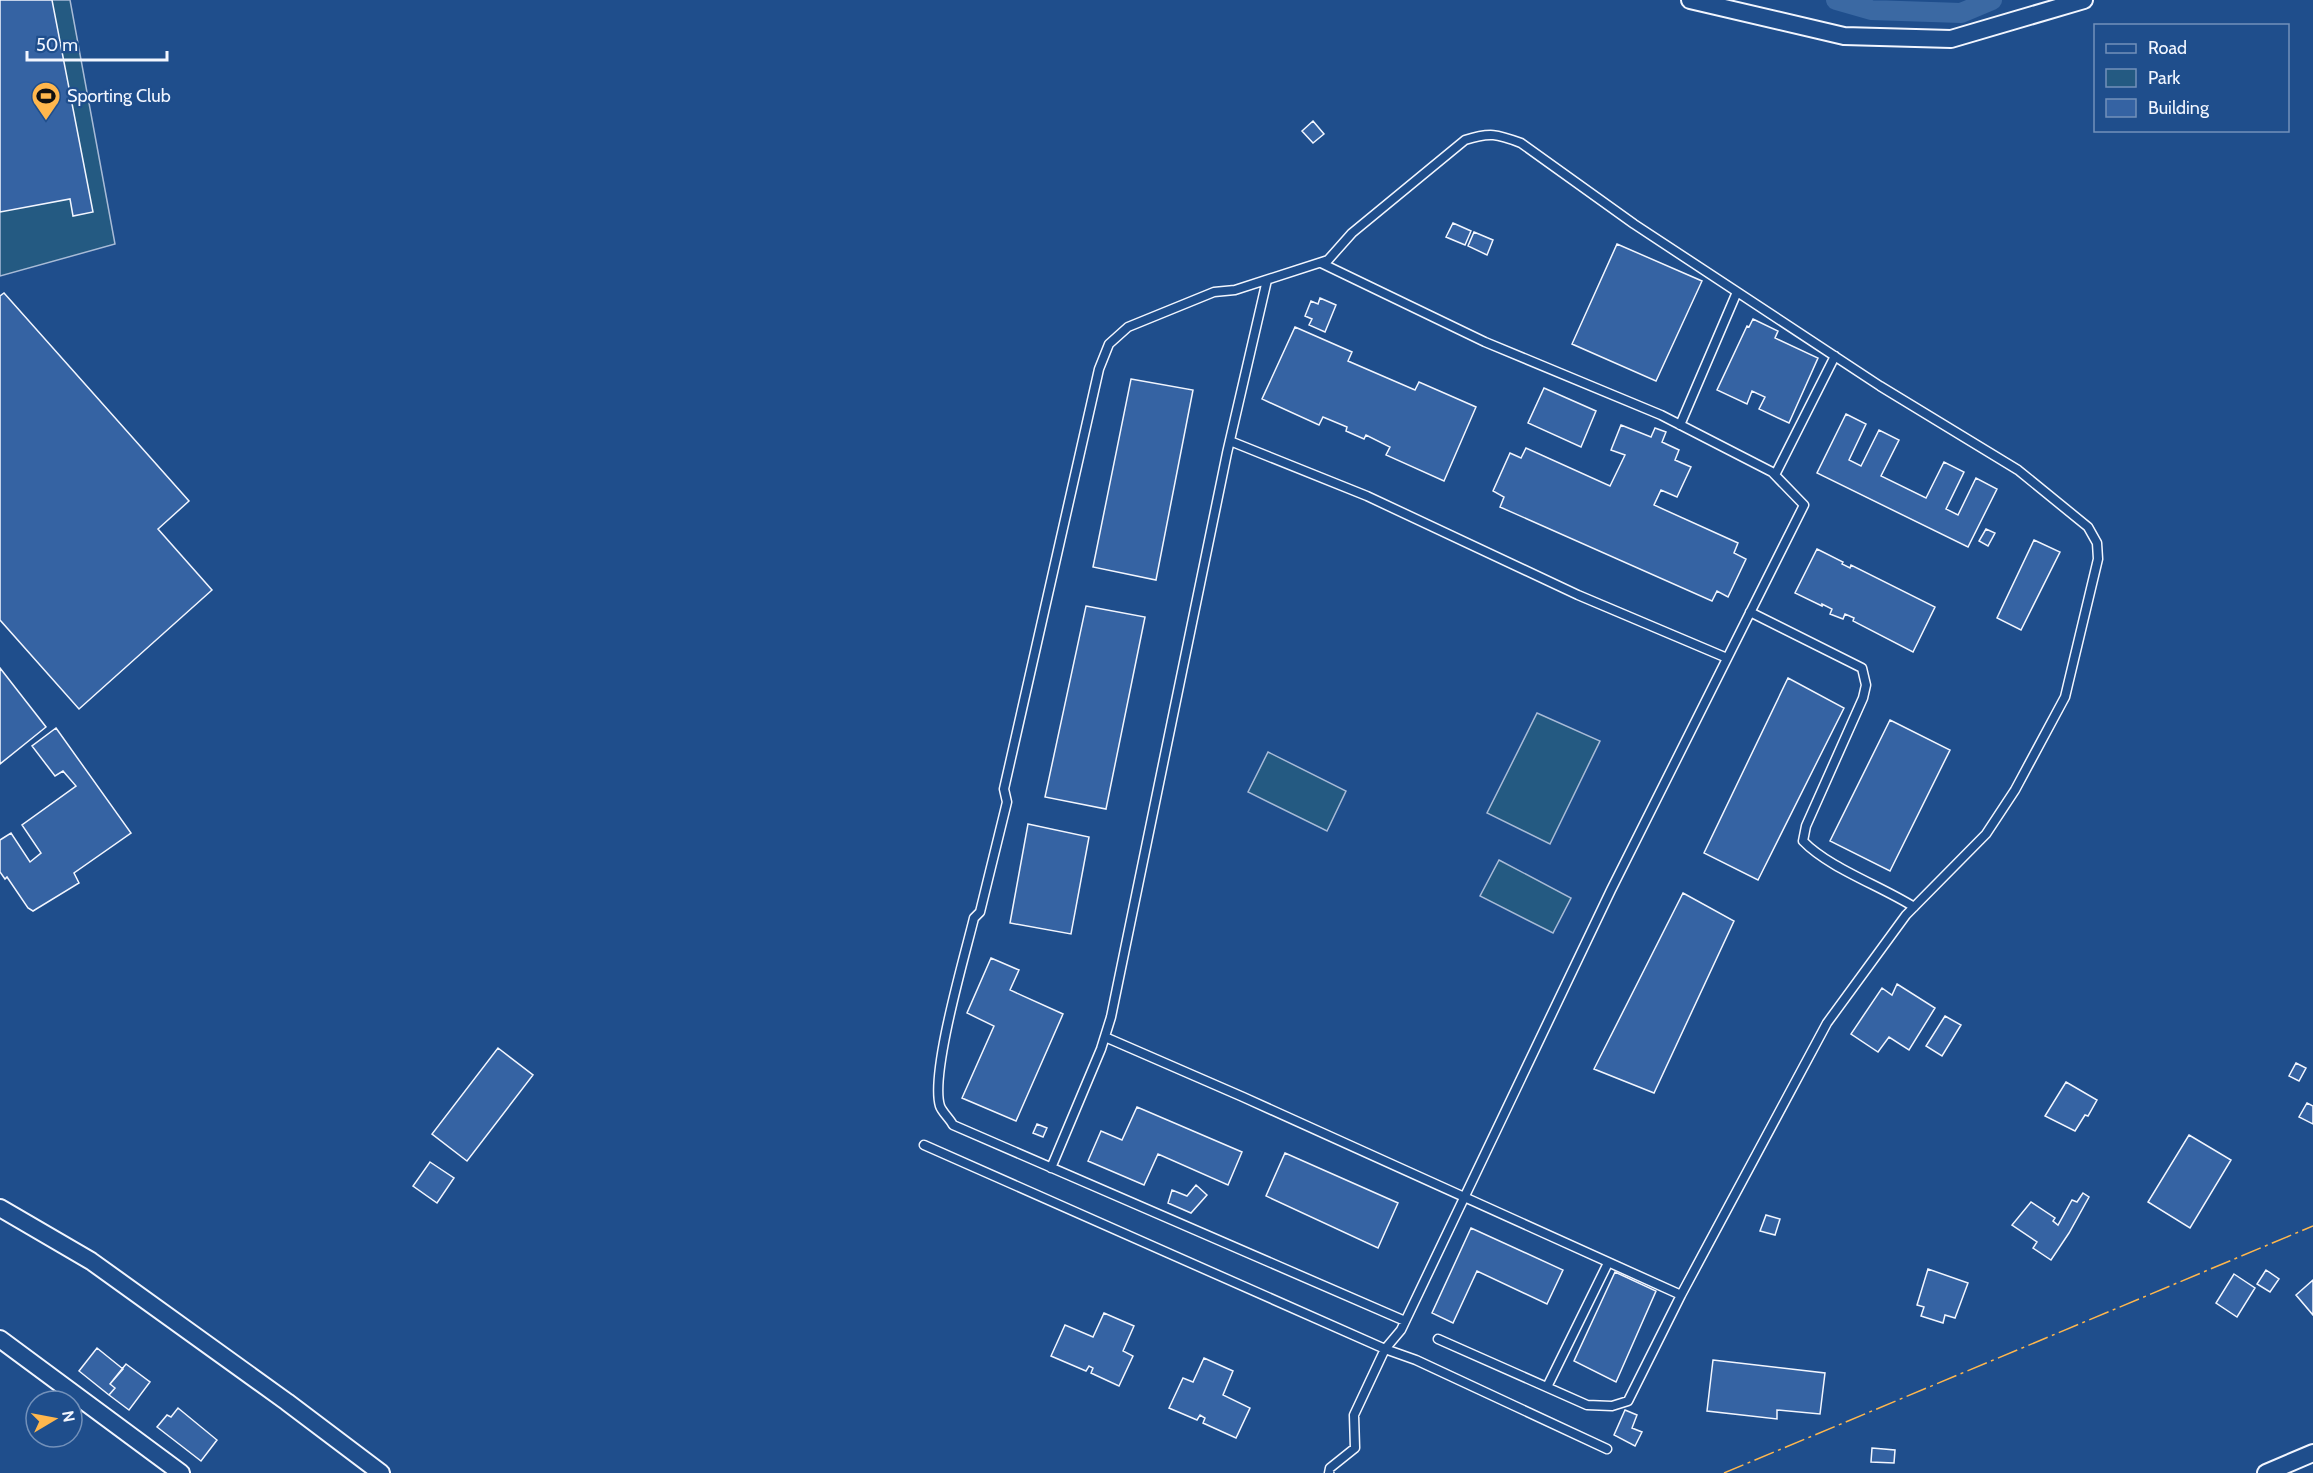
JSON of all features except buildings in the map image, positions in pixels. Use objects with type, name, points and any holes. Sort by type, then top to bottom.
[{"type":"street","points":[[1690,0],[1844,36],[1951,39],[2084,0]]},
{"type":"street","points":[[0,1208],[91,1261],[287,1402],[381,1473]]},
{"type":"street","points":[[0,1339],[181,1473]]},
{"type":"street","points":[[2266,1473],[2313,1453]]},
{"type":"lane","points":[[1405,1321],[953,1125],[940,1106],[939,1079],[945,1041],[974,918],[981,912],[1007,802],[1004,789],[1019,717],[1099,369],[1109,344],[1128,327],[1214,292],[1235,290],[1328,260],[1352,233],[1465,140],[1486,133],[1501,135],[1521,143],[1634,224],[1737,292],[2018,470],[2088,527],[2097,543],[2097,559],[2065,697],[2014,790],[1986,834],[1914,907],[1827,1023],[1628,1401],[1612,1406],[1587,1405],[1438,1340]]},
{"type":"lane","points":[[1321,263],[1485,342],[1680,425],[1775,475],[1804,505],[1611,890],[1401,1330],[1385,1349],[1354,1415],[1355,1448],[1330,1468],[1329,1473]]},
{"type":"lane","points":[[1051,1168],[1105,1037],[1133,915],[1230,441],[1267,280]]},
{"type":"lane","points":[[1680,425],[1737,292]]},
{"type":"lane","points":[[1775,475],[1835,356]]},
{"type":"lane","points":[[1230,441],[1367,496],[1578,595],[1726,658]]},
{"type":"lane","points":[[1750,612],[1862,668],[1866,685],[1863,698],[1806,826],[1803,841],[1815,854],[1891,892],[1914,907]]},
{"type":"lane","points":[[1105,1037],[1682,1295]]},
{"type":"lane","points":[[924,1145],[1385,1349],[1416,1360],[1607,1449]]},
{"type":"lane","points":[[1547,1387],[1608,1263]]},
{"type":"green space","name":"Sporting Club","points":[[0,0],[70,0],[115,244],[0,276]]},
{"type":"green space","points":[[1537,713],[1600,741],[1550,844],[1487,813]]},
{"type":"green space","points":[[1268,752],[1346,791],[1327,831],[1248,792]]},
{"type":"green space","points":[[1499,860],[1571,898],[1553,933],[1480,896]]},
{"type":"waterway","points":[[1836,0],[1871,10],[1961,13],[1992,0]]},
{"type":"power","points":[[1724,1473],[2313,1226]]},
{"type":"place","name":"Sporting Club","points":[[46,122]]}]
